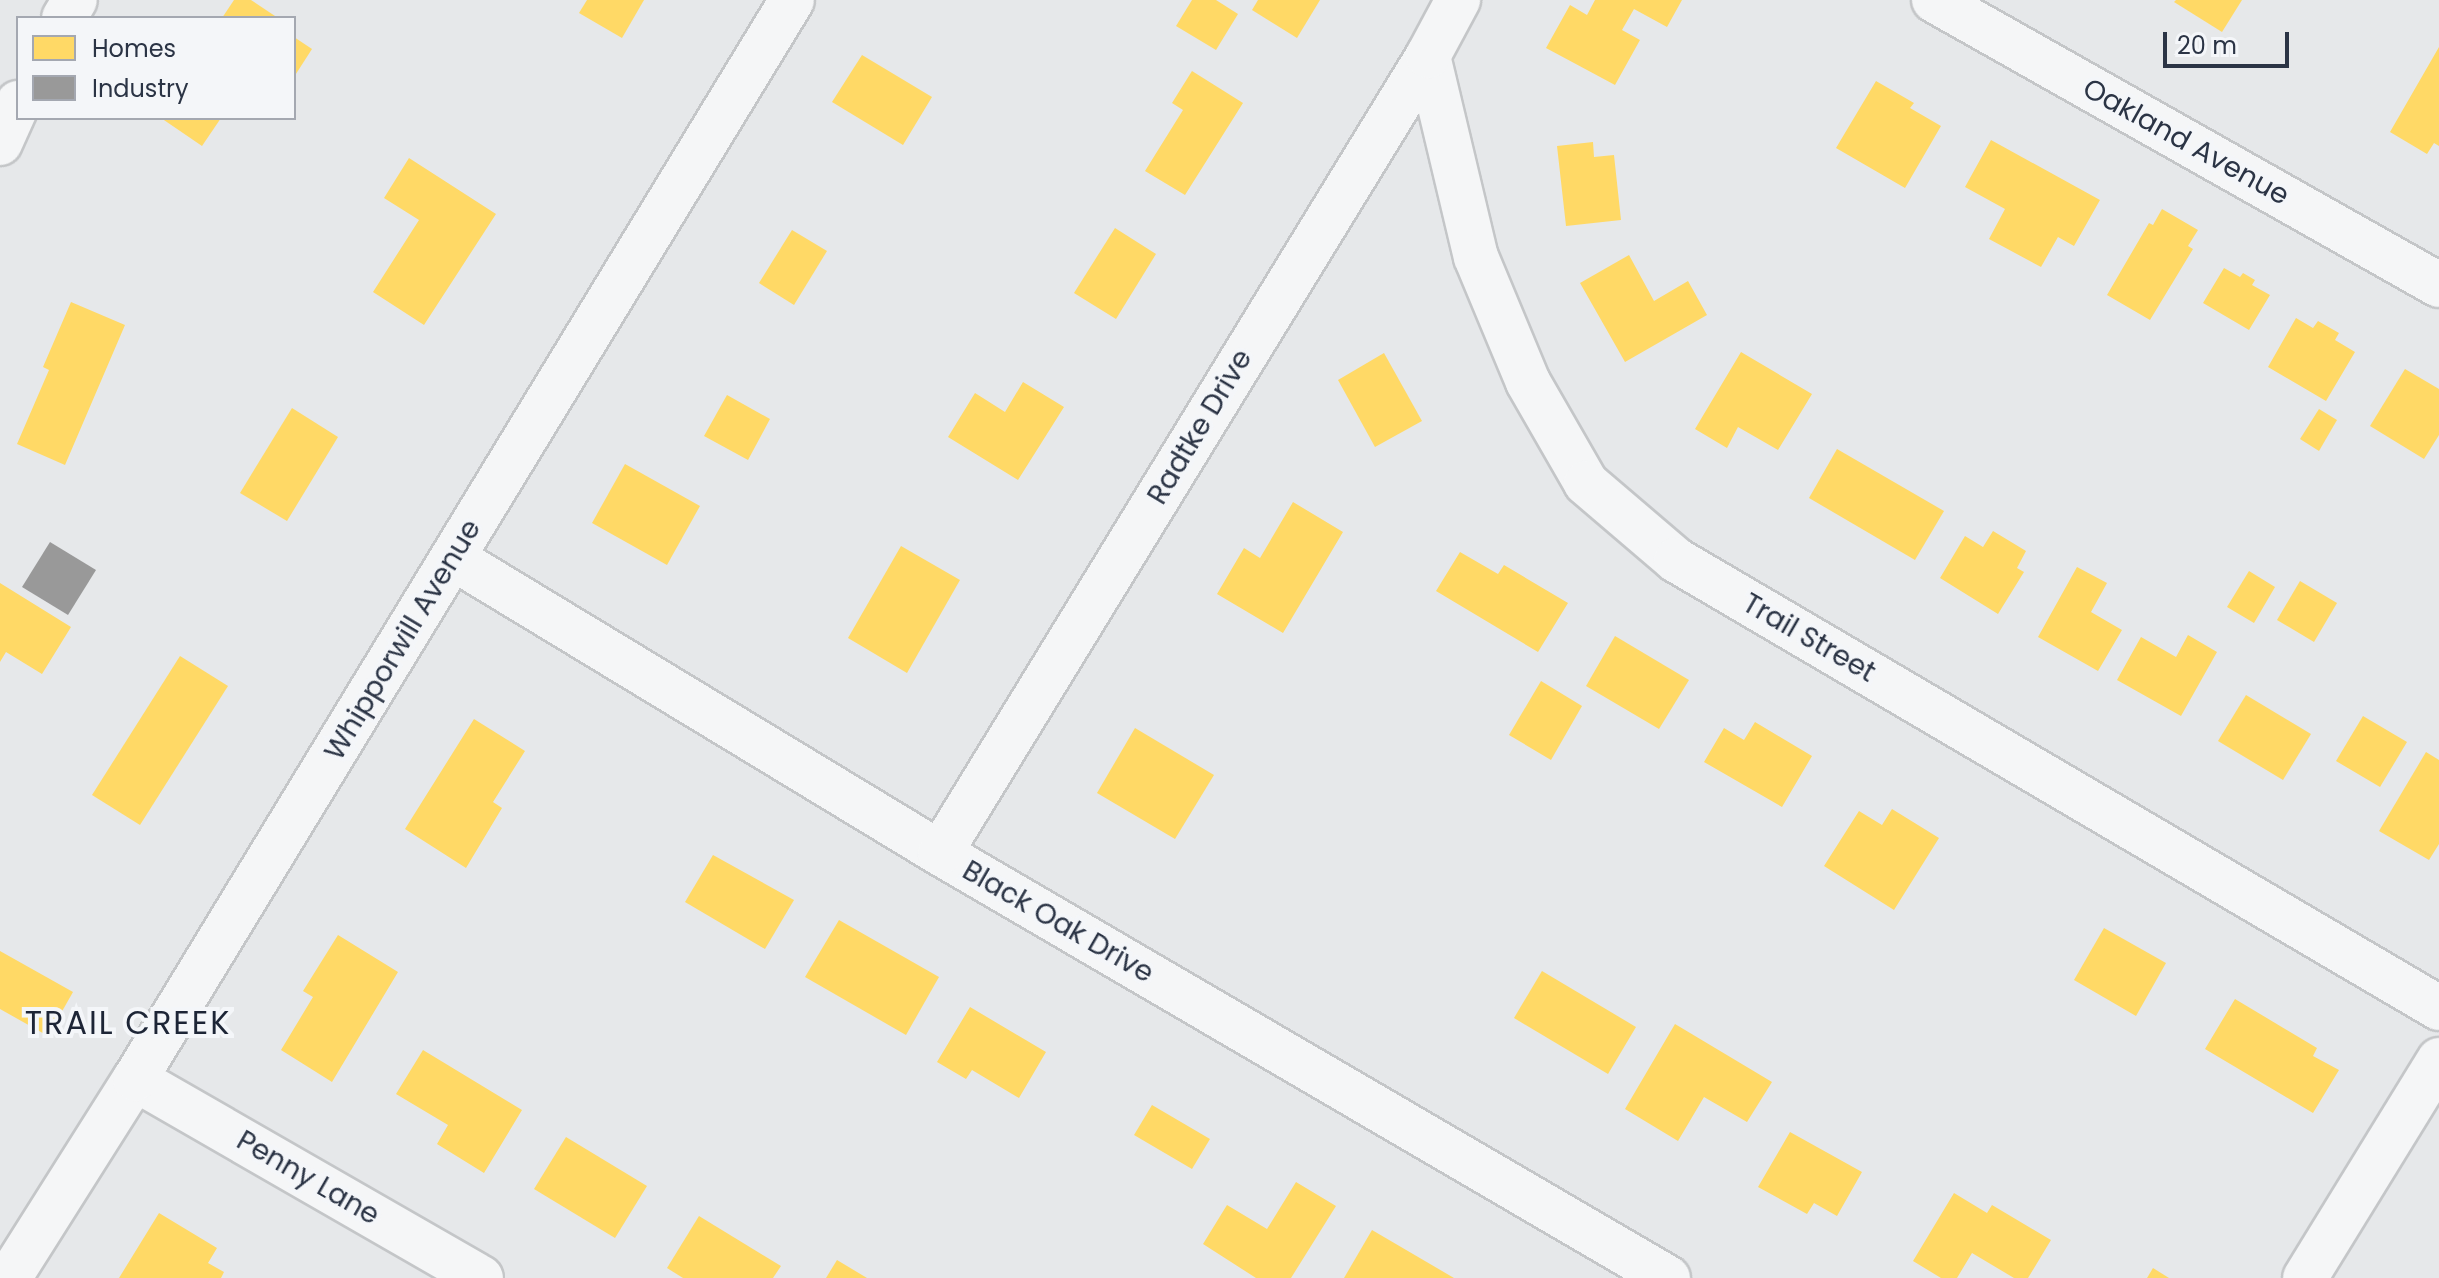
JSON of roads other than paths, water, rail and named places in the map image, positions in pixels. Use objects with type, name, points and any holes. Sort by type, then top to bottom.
[{"type":"street","name":"Whipporwill Avenue","points":[[9,1278],[135,1079],[792,0]]},
{"type":"street","name":"Radtke Drive","points":[[940,853],[1428,56],[1458,0]]},
{"type":"street","name":"Oakland Avenue","points":[[1934,0],[2439,285]]},
{"type":"street","name":"Trail Street","points":[[1428,56],[1476,257],[1528,382],[1586,483],[1676,560],[2439,1008]]},
{"type":"street","points":[[0,143],[16,107]]},
{"type":"street","name":"Black Oak Drive","points":[[453,558],[940,853],[1668,1278]]},
{"type":"street","points":[[2305,1278],[2439,1060]]},
{"type":"street","name":"Penny Lane","points":[[135,1079],[481,1278]]},
{"type":"district","name":"TRAIL CREEK","points":[[128,1023]]}]
